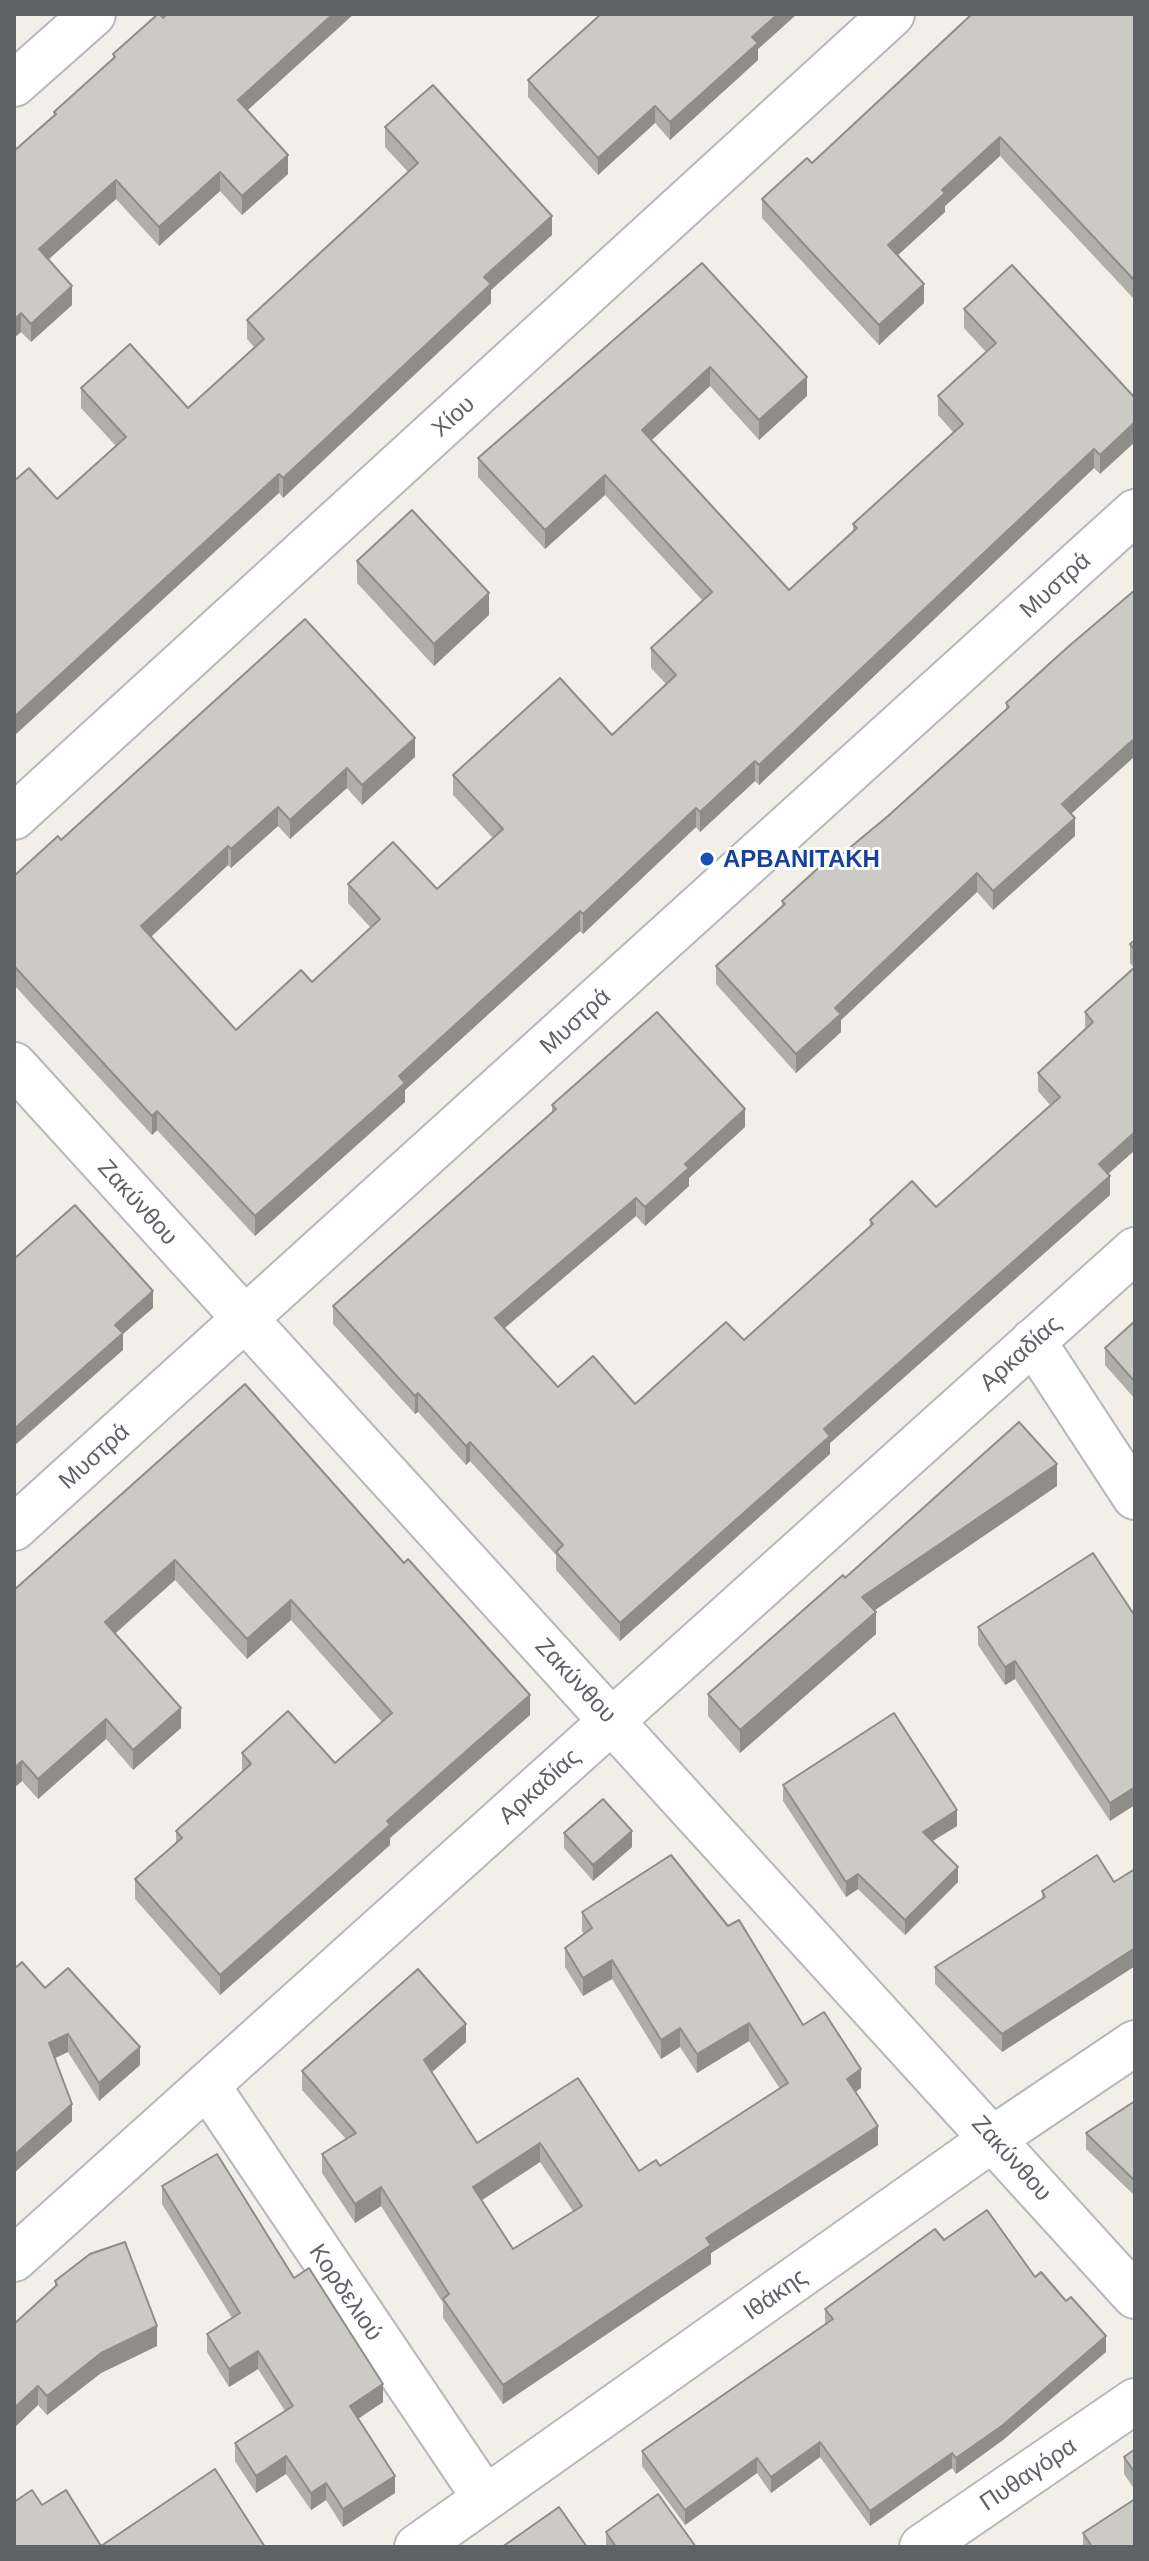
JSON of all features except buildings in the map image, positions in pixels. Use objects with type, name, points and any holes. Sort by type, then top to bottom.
[{"type":"street","points":[[14,84],[93,14]]},
{"type":"street","name":"Χίου","points":[[14,817],[892,14]]},
{"type":"street","name":"Μυστρά","points":[[14,1528],[1135,512]]},
{"type":"street","name":"Ζακύνθου","points":[[14,1065],[1135,2296]]},
{"type":"street","name":"Αρκαδίας","points":[[14,2259],[1135,1250]]},
{"type":"street","points":[[1033,1341],[1135,1497]]},
{"type":"street","name":"Ιθάκης","points":[[417,2547],[994,2138],[1135,2043]]},
{"type":"street","name":"Κορδελιού","points":[[207,2085],[485,2498]]},
{"type":"street","name":"Πυθαγόρα","points":[[922,2547],[1135,2401]]},
{"type":"place","name":"ΑΡΒΑΝΙΤΑΚΗ","points":[[707,859]]}]
